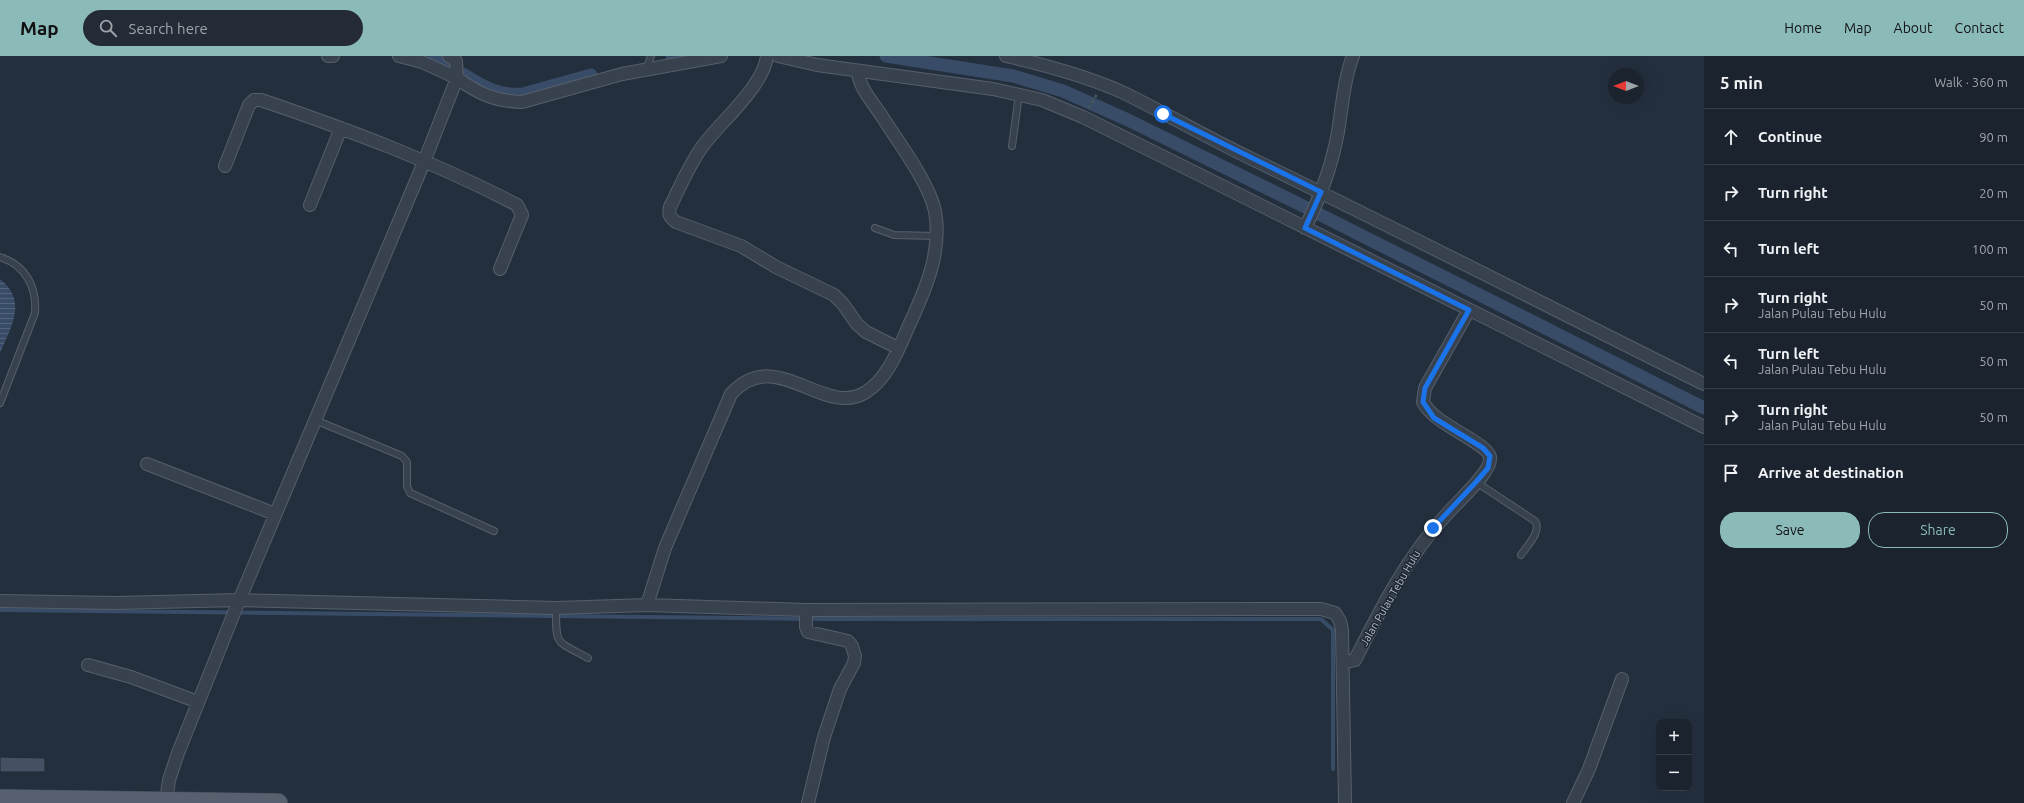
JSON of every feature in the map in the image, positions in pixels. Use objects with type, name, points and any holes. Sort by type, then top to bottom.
[{"type":"main road","points":[[0,799],[66,802],[166,801],[278,803]]},
{"type":"street","points":[[328,56],[333,56]]},
{"type":"street","points":[[399,56],[422,62],[457,78],[479,94],[509,102],[522,102],[622,74],[721,56]]},
{"type":"street","points":[[767,56],[762,74],[702,147],[670,206],[668,213],[670,218],[676,222],[741,246],[776,267],[834,295],[843,304],[857,324],[866,332],[898,348]]},
{"type":"street","points":[[778,56],[817,65],[993,89],[1042,100],[1083,117],[1306,226],[1469,310],[1704,427]]},
{"type":"street","points":[[1306,226],[1320,194],[1337,134],[1348,73],[1354,56]]},
{"type":"street","points":[[1013,57],[1089,79],[1123,93],[1320,194],[1704,384]]},
{"type":"street","points":[[166,801],[169,780],[198,702],[314,420],[424,162],[457,78],[454,58]]},
{"type":"street","points":[[647,605],[665,548],[724,406],[740,383],[752,378],[766,375],[778,377],[832,396],[845,397],[861,395],[872,388],[884,374],[925,291],[934,261],[936,236],[934,210],[925,187],[863,88],[858,71]]},
{"type":"street","points":[[226,166],[249,105],[254,100],[261,100],[341,128],[392,147],[517,206],[521,210],[520,221],[500,268]]},
{"type":"street","points":[[310,205],[341,128]]},
{"type":"street","name":"Jalan Pulau Tebu Hulu","points":[[1344,662],[1355,660],[1400,578],[1433,528],[1476,482],[1490,463],[1488,452],[1434,418],[1423,402],[1425,388],[1469,310]]},
{"type":"street","points":[[147,464],[275,514]]},
{"type":"street","points":[[0,602],[145,602],[556,610],[647,605],[806,613],[1321,609],[1335,613],[1340,621],[1344,662],[1345,803]]},
{"type":"street","points":[[806,613],[806,627],[808,632],[812,635],[841,638],[848,641],[852,646],[855,656],[854,663],[840,689],[826,730],[808,803]]},
{"type":"street","points":[[88,665],[131,677],[198,702]]},
{"type":"street","points":[[1573,803],[1589,768],[1622,679]]},
{"type":"lane","points":[[646,70],[652,56]]},
{"type":"lane","points":[[1012,146],[1019,94]]},
{"type":"lane","points":[[875,228],[894,235],[936,236]]},
{"type":"lane","points":[[0,256],[16,264],[22,269],[33,290],[36,303],[35,313],[0,402]]},
{"type":"lane","points":[[314,420],[402,456],[407,462],[407,486],[410,493],[494,532]]},
{"type":"lane","points":[[1476,482],[1535,521],[1538,525],[1538,530],[1521,555]]},
{"type":"lane","points":[[556,610],[555,636],[560,643],[588,658]]},
{"type":"path","points":[[1087,111],[1100,90]]},
{"type":"water","points":[[0,279],[8,287],[13,296],[15,314],[9,334],[0,353]]},
{"type":"building","points":[[0,757],[45,758],[45,772],[0,772]]},
{"type":"waterway","points":[[434,56],[451,65]]},
{"type":"waterway","points":[[886,56],[1013,76],[1063,91],[1128,120],[1299,204],[1704,408]]},
{"type":"waterway","points":[[463,74],[492,90],[506,94],[523,94],[591,75]]},
{"type":"waterway","points":[[0,610],[826,619],[1321,619],[1333,630],[1333,769]]},
{"type":"route","points":[[1163,114],[1321,192],[1305,228],[1469,310],[1425,388],[1423,402],[1434,418],[1488,452],[1490,456],[1490,463],[1488,468],[1476,482],[1433,528]]}]
